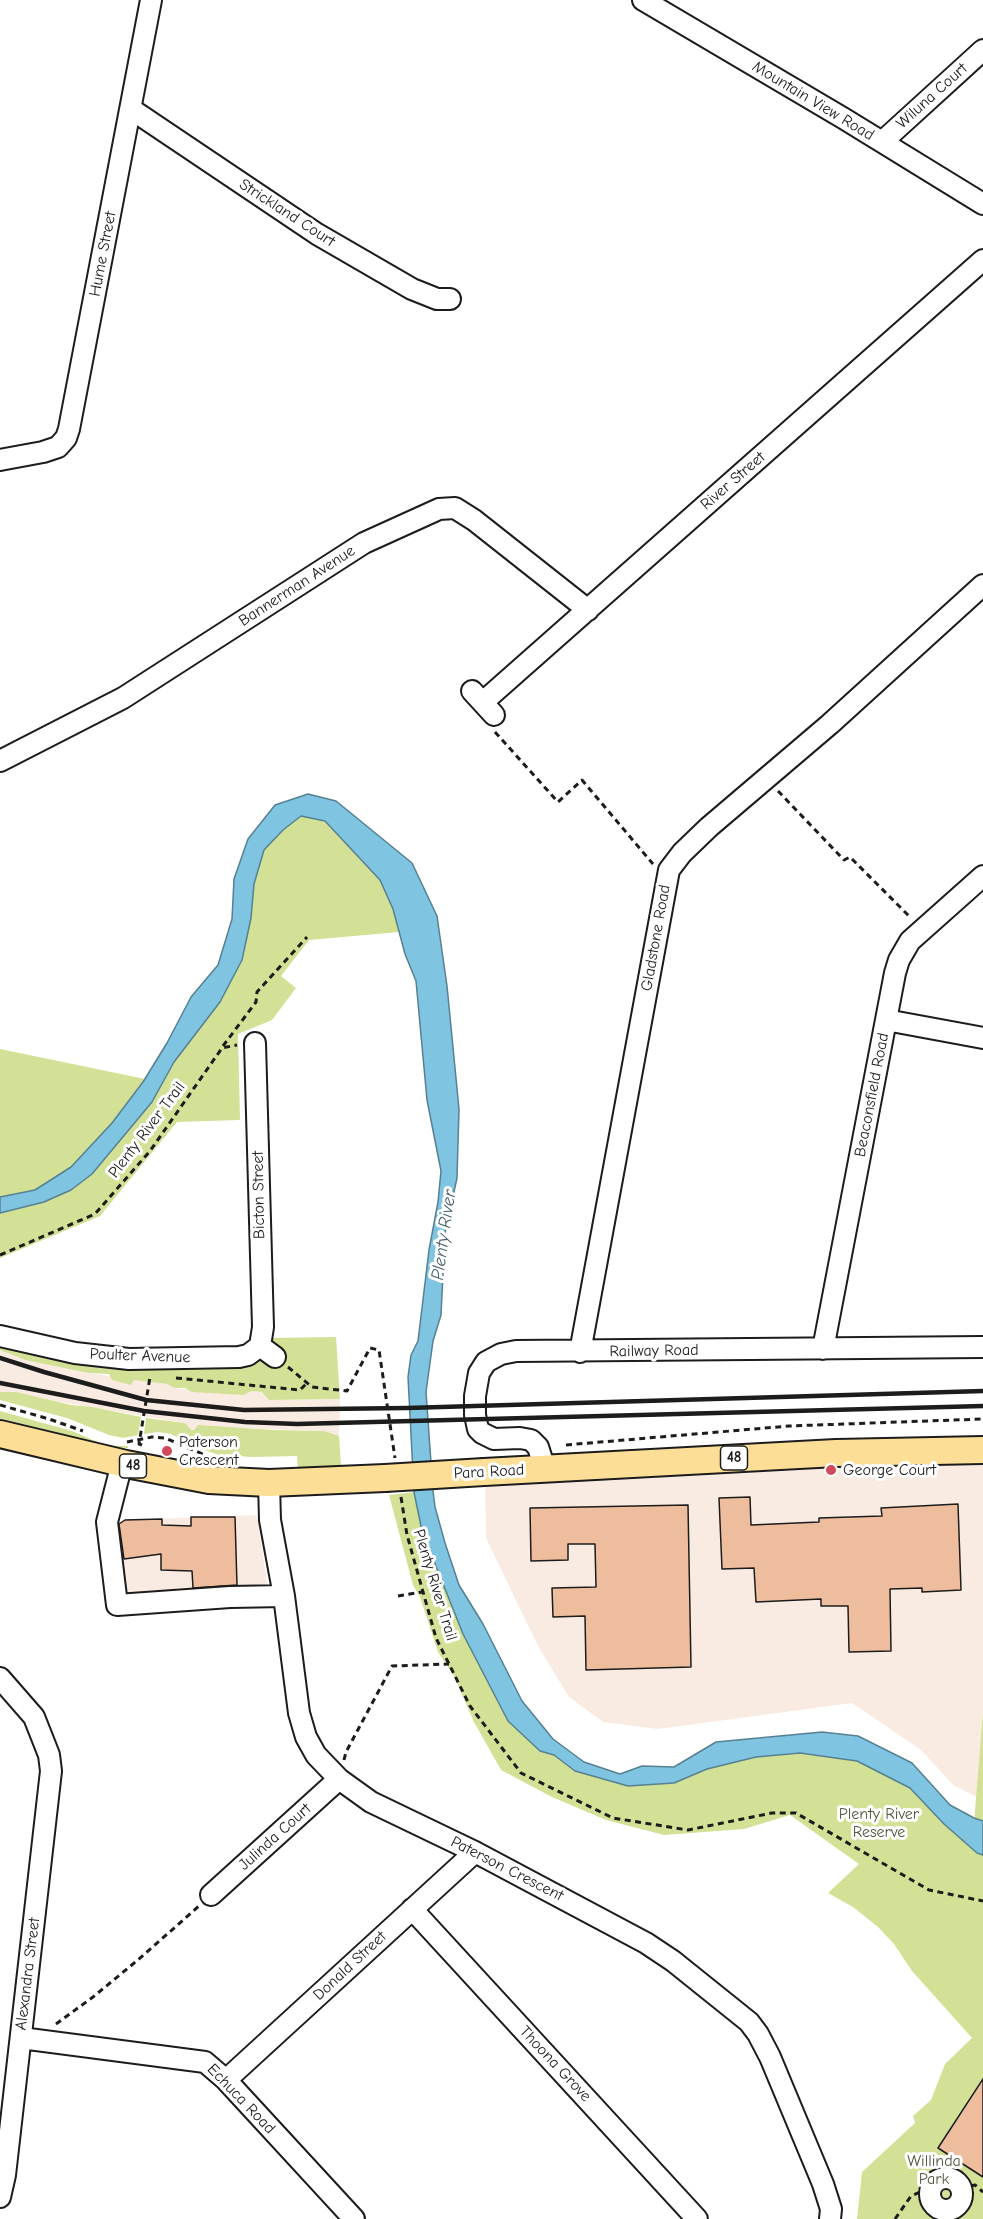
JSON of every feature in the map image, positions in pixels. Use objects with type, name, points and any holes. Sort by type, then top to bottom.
[{"type":"main road","name":"Para Road","points":[[0,1434],[120,1453],[209,1480],[269,1483],[484,1472],[541,1458],[983,1450]]},
{"type":"street","name":"Hume Street","points":[[0,460],[53,449],[66,438],[151,0]]},
{"type":"street","name":"Mountain View Road","points":[[643,0],[983,204]]},
{"type":"street","name":"Wiluna Court","points":[[882,142],[983,50]]},
{"type":"street","name":"Strickland Court","points":[[131,109],[327,240],[412,290],[437,299],[450,299]]},
{"type":"street","name":"River Street","points":[[486,710],[588,610],[983,260]]},
{"type":"street","name":"Bannerman Avenue","points":[[0,761],[123,699],[364,543],[439,509],[455,508],[474,520],[588,610]]},
{"type":"street","name":"Gladstone Road","points":[[580,1352],[669,870],[682,853],[709,827],[839,716],[983,585]]},
{"type":"street","name":"Beaconsfield Road","points":[[823,1349],[899,960],[910,941],[983,876]]},
{"type":"street","points":[[886,1020],[983,1038]]},
{"type":"street","name":"Bicton Street","points":[[255,1043],[263,1327],[268,1352]]},
{"type":"street","name":"Poulter Avenue","points":[[0,1336],[75,1353],[129,1359],[239,1357],[268,1352]]},
{"type":"street","name":"Railway Road","points":[[541,1458],[535,1443],[526,1439],[494,1439],[487,1437],[478,1429],[475,1396],[479,1372],[486,1362],[509,1352],[983,1347]]},
{"type":"street","points":[[120,1453],[107,1522],[117,1605],[284,1596]]},
{"type":"street","name":"Paterson Crescent","points":[[269,1483],[270,1520],[284,1596],[300,1713],[306,1737],[316,1755],[339,1779],[371,1802],[476,1852],[646,1943],[700,1982],[749,2022],[770,2057],[823,2184],[831,2209],[830,2219]]},
{"type":"street","name":"Alexandra Street","points":[[0,1678],[34,1717],[51,1765],[21,2038],[0,2197]]},
{"type":"street","points":[[0,1698],[47,1750]]},
{"type":"street","name":"Julinda Court","points":[[211,1895],[339,1779]]},
{"type":"street","name":"Donald Street","points":[[226,2080],[476,1852]]},
{"type":"street","name":"Thoona Grove","points":[[412,1909],[697,2219]]},
{"type":"street","name":"Echuca Road","points":[[21,2038],[205,2061],[226,2080],[354,2219]]},
{"type":"street","points":[[932,2206],[944,2211],[954,2208],[961,2200],[961,2188]]},
{"type":"path","points":[[486,710],[558,802],[582,780],[666,879]]},
{"type":"path","points":[[766,778],[844,860],[850,857],[923,930]]},
{"type":"path","name":"Plenty River Trail","points":[[0,1255],[95,1214],[150,1151],[256,1002],[257,992],[307,937]]},
{"type":"path","points":[[222,1048],[255,1043]]},
{"type":"path","name":"Plenty River Trail","points":[[268,1352],[312,1387],[347,1391],[370,1348],[379,1350],[394,1478],[406,1535],[436,1638],[470,1706],[521,1773],[613,1818],[688,1830],[772,1813],[796,1813],[929,1890],[983,1901]]},
{"type":"path","points":[[148,1446],[139,1444],[149,1380],[154,1374]]},
{"type":"path","points":[[171,1377],[300,1390],[307,1383]]},
{"type":"path","points":[[0,1405],[85,1432]]},
{"type":"path","points":[[541,1458],[789,1426],[983,1419]]},
{"type":"path","points":[[120,1453],[140,1440],[165,1438],[215,1459]]},
{"type":"path","points":[[398,1596],[422,1592]]},
{"type":"path","points":[[339,1779],[346,1752],[392,1666],[450,1664]]},
{"type":"path","points":[[54,2025],[132,1965],[211,1895]]},
{"type":"path","points":[[961,2188],[975,2185],[983,2193]]},
{"type":"path","points":[[896,2219],[911,2196],[920,2192],[932,2206]]},
{"type":"shaded area","points":[[0,1350],[25,1360],[88,1373],[167,1384],[174,1388],[242,1395],[252,1391],[262,1392],[269,1400],[340,1399],[339,1436],[324,1431],[238,1428],[191,1430],[184,1423],[0,1392]]},
{"type":"shaded area","points":[[929,1463],[983,1463],[983,1712],[977,1797],[953,1785],[921,1750],[852,1703],[658,1729],[603,1722],[569,1697],[538,1646],[486,1538],[485,1484]]},
{"type":"shaded area","points":[[257,1515],[270,1602],[106,1611],[101,1562],[106,1558],[113,1528],[124,1520]]},
{"type":"green space","points":[[301,816],[325,821],[380,880],[393,909],[399,932],[309,940],[281,976],[296,988],[272,1020],[238,1034],[240,1120],[177,1122],[100,1216],[0,1258],[0,1213],[17,1209],[92,1174],[152,1102],[174,1062],[220,1002],[251,918],[254,884],[264,850],[283,830]]},
{"type":"green space","points":[[0,1049],[145,1079],[112,1123],[71,1167],[35,1190],[0,1197]]},
{"type":"green space","points":[[336,1337],[340,1399],[269,1400],[262,1392],[252,1391],[243,1395],[192,1392],[167,1384],[134,1380],[131,1385],[112,1380],[109,1374],[88,1373],[25,1360],[0,1350],[0,1344],[88,1363],[271,1347],[268,1338]]},
{"type":"green space","points":[[0,1392],[16,1392],[71,1405],[141,1417],[138,1435],[123,1438],[109,1435],[67,1418],[0,1400]]},
{"type":"green space","points":[[0,1411],[72,1431],[100,1443],[128,1446],[128,1448],[109,1448],[0,1420]]},
{"type":"green space","points":[[146,1418],[185,1423],[191,1430],[198,1425],[324,1431],[339,1436],[341,1466],[298,1470],[297,1456],[219,1455],[198,1448],[171,1434],[158,1432],[144,1434]]},
{"type":"green space","points":[[414,1492],[422,1531],[442,1581],[540,1751],[554,1755],[575,1771],[674,1783],[707,1769],[756,1757],[800,1753],[857,1761],[910,1788],[944,1824],[972,1848],[983,1712],[983,2219],[857,2219],[862,2172],[915,2123],[913,2116],[931,2100],[945,2064],[972,2038],[912,1971],[894,1944],[878,1927],[853,1907],[828,1893],[859,1864],[790,1815],[744,1829],[664,1835],[606,1820],[552,1797],[501,1770],[474,1722],[454,1676],[438,1652],[420,1597],[413,1585],[389,1495]]},
{"type":"water","name":"Plenty River","points":[[308,794],[336,801],[412,863],[437,916],[447,986],[459,1109],[457,1178],[445,1233],[441,1315],[433,1341],[426,1392],[433,1491],[435,1507],[459,1585],[483,1624],[522,1701],[553,1739],[584,1762],[620,1774],[642,1766],[674,1767],[716,1742],[822,1732],[858,1736],[912,1763],[950,1805],[983,1821],[983,1855],[977,1853],[944,1824],[910,1788],[857,1761],[800,1753],[756,1757],[707,1769],[674,1783],[628,1786],[575,1771],[554,1755],[540,1751],[508,1721],[463,1634],[422,1531],[414,1492],[408,1377],[411,1355],[418,1341],[441,1171],[427,1100],[416,981],[405,954],[393,909],[380,880],[325,821],[301,816],[283,830],[264,850],[254,884],[251,918],[242,960],[220,1002],[174,1062],[152,1102],[92,1174],[71,1190],[44,1202],[0,1213],[0,1197],[35,1190],[71,1167],[112,1123],[143,1082],[191,997],[218,965],[232,919],[234,879],[248,839],[275,805]]},
{"type":"building","points":[[750,1497],[751,1525],[819,1522],[819,1518],[882,1516],[881,1508],[958,1504],[961,1590],[922,1592],[922,1588],[890,1589],[891,1651],[849,1652],[848,1606],[821,1606],[821,1599],[756,1602],[754,1568],[722,1569],[719,1498]]},
{"type":"building","points":[[688,1505],[691,1667],[586,1670],[585,1616],[553,1617],[552,1588],[596,1587],[595,1544],[568,1544],[568,1560],[531,1561],[530,1508]]},
{"type":"building","points":[[191,1517],[235,1517],[237,1585],[193,1588],[192,1571],[161,1570],[161,1554],[124,1559],[119,1524],[125,1520],[162,1519],[162,1525],[191,1526]]},
{"type":"building","points":[[983,2079],[983,2177],[938,2148]]},
{"type":"railway","points":[[0,1358],[146,1400],[244,1410],[407,1408],[983,1391]]},
{"type":"railway","points":[[0,1383],[144,1411],[245,1422],[297,1424],[983,1406]]},
{"type":"place","name":"Paterson Crescent","points":[[167,1451]]},
{"type":"place","name":"George Court","points":[[831,1470]]},
{"type":"park label","name":"Plenty River Reserve","points":[[879,1823]]},
{"type":"park label","name":"Willinda Park","points":[[934,2170]]}]
